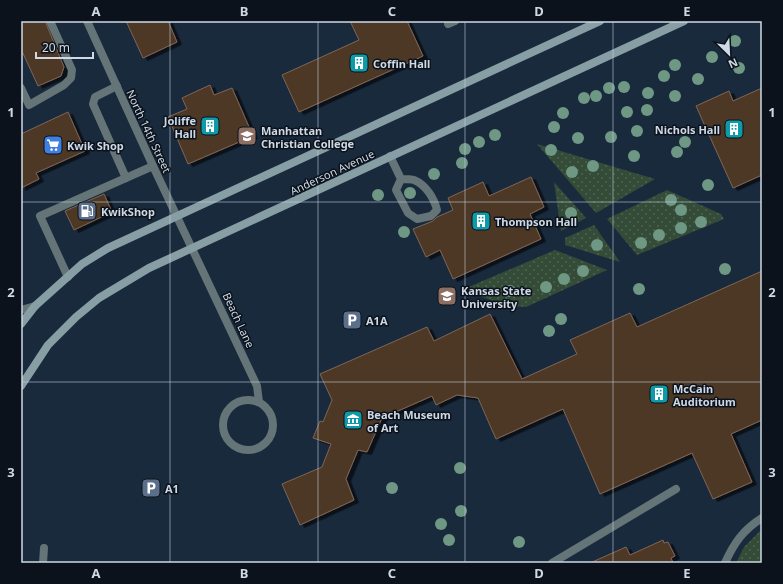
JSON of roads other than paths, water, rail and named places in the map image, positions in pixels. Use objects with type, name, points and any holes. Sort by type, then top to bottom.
[{"type":"main road","points":[[21,324],[35,306],[82,264],[108,248],[590,23],[600,21]]},
{"type":"main road","name":"Anderson Avenue","points":[[21,386],[48,344],[76,317],[99,298],[150,268],[684,21]]},
{"type":"street","points":[[21,88],[29,105],[64,85],[71,78],[72,70],[50,21]]},
{"type":"street","name":"North 14th Street","points":[[87,21],[153,166],[193,249]]},
{"type":"street","points":[[117,86],[95,97],[93,104],[126,178]]},
{"type":"street","points":[[390,156],[402,179]]},
{"type":"street","points":[[68,277],[40,216],[153,166]]},
{"type":"street","points":[[402,179],[414,180],[426,189],[434,200],[437,210],[431,216],[417,219],[408,213],[396,190],[402,179]]},
{"type":"street","name":"Beach Lane","points":[[193,249],[257,386],[259,402]]},
{"type":"street","points":[[21,310],[35,306]]},
{"type":"street","points":[[248,400],[259,402],[269,411],[273,424],[271,434],[265,443],[256,449],[246,450],[235,447],[227,440],[223,430],[223,419],[228,409],[237,402],[248,400]]},
{"type":"street","points":[[552,563],[676,489]]},
{"type":"street","points":[[725,563],[740,536],[762,518]]},
{"type":"street","points":[[43,563],[44,548]]},
{"type":"place","name":"Coffin Hall","points":[[359,63]]},
{"type":"place","name":"Joliffe Hall","points":[[210,126]]},
{"type":"place","name":"Nichols Hall","points":[[734,129]]},
{"type":"place","name":"Manhattan Christian College","points":[[247,136]]},
{"type":"place","name":"Kwik Shop","points":[[53,145]]},
{"type":"place","name":"KwikShop","points":[[87,211]]},
{"type":"place","name":"Thompson Hall","points":[[481,221]]},
{"type":"place","name":"Kansas State University","points":[[447,296]]},
{"type":"place","name":"A1A","points":[[352,320]]},
{"type":"place","name":"McCain Auditorium","points":[[659,394]]},
{"type":"place","name":"Beach Museum of Art","points":[[353,420]]},
{"type":"place","name":"A1","points":[[151,488]]}]
